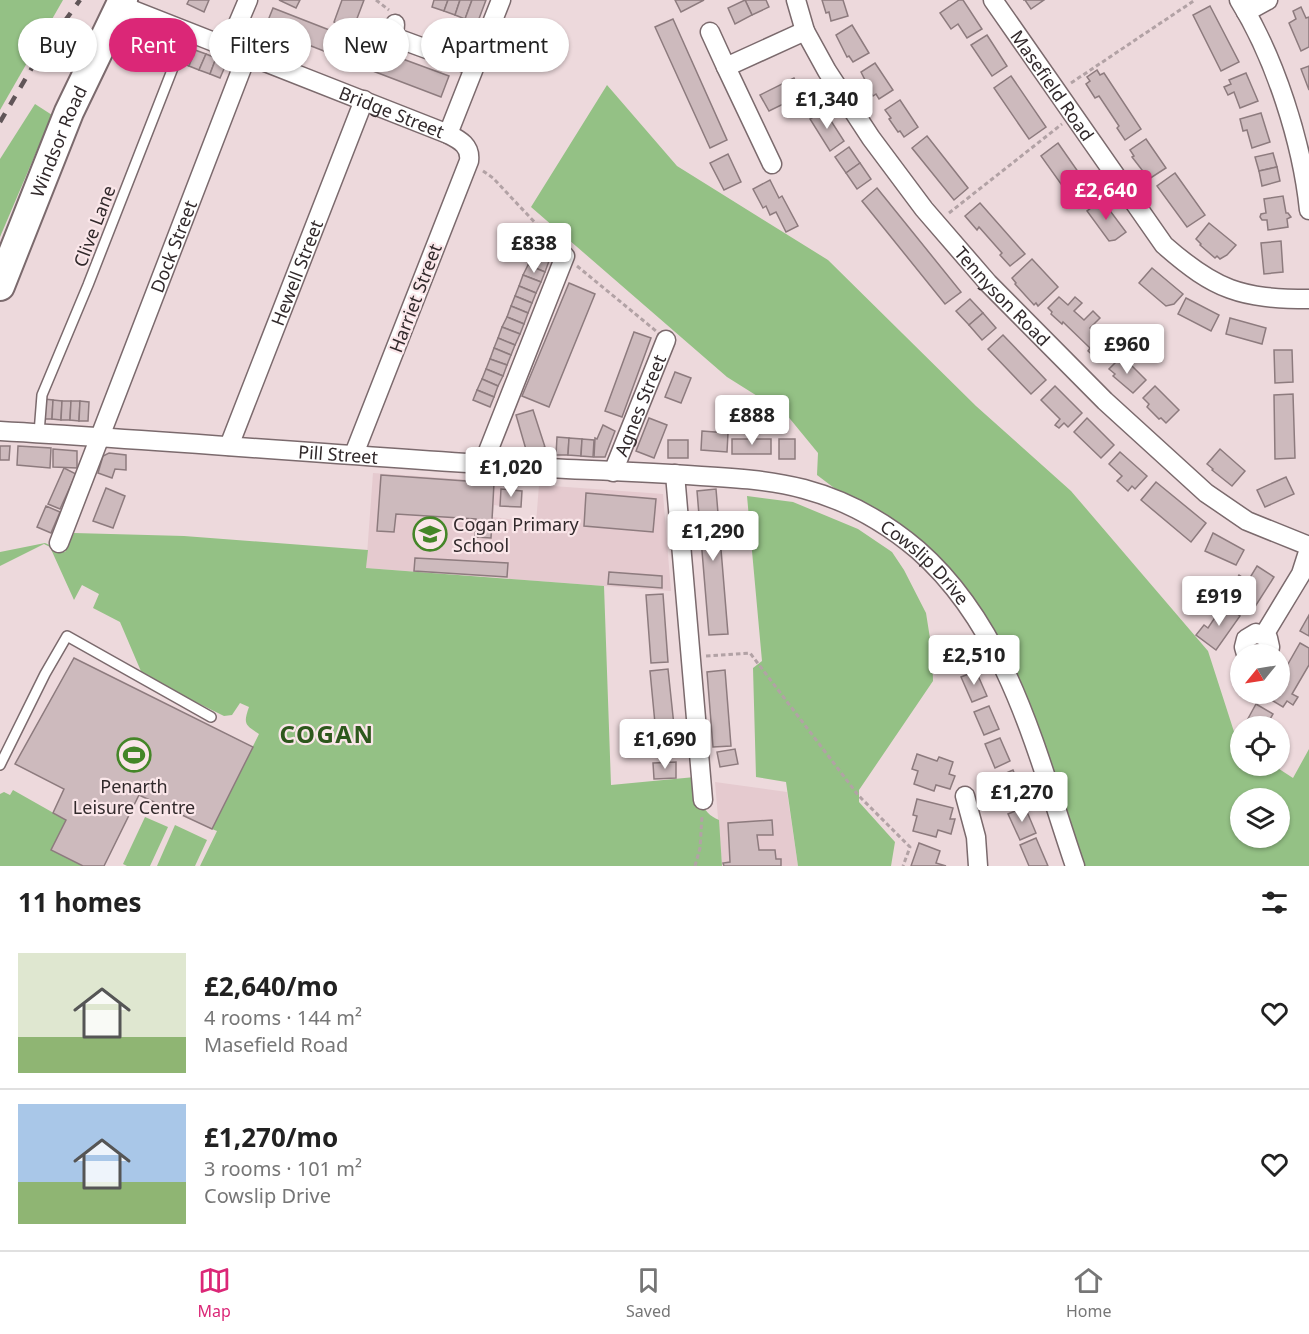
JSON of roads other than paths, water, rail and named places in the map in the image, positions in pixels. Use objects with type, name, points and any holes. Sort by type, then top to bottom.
[{"type":"main road","name":"Windsor Road","points":[[0,286],[69,112],[122,3]]},
{"type":"street","points":[[240,18],[248,0]]},
{"type":"street","points":[[493,18],[501,0]]},
{"type":"street","name":"Tennyson Road","points":[[796,0],[805,31],[827,71],[865,129],[936,224],[1031,328],[1192,482],[1225,508],[1247,521],[1309,547]]},
{"type":"street","name":"Masefield Road","points":[[993,0],[1164,245],[1195,271],[1234,291],[1255,297],[1309,299]]},
{"type":"street","points":[[1268,0],[1243,6],[1271,67],[1293,128],[1307,188],[1309,210]]},
{"type":"street","name":"Bridge Street","points":[[122,3],[156,18]]},
{"type":"street","points":[[726,67],[805,31]]},
{"type":"street","points":[[710,32],[771,164]]},
{"type":"street","name":"Dock Street","points":[[59,543],[98,436],[240,72]]},
{"type":"street","name":"Bridge Street","points":[[291,72],[455,138]]},
{"type":"street","points":[[455,138],[472,72]]},
{"type":"street","name":"Hewell Street","points":[[229,446],[364,100]]},
{"type":"street","name":"Harriet Street","points":[[354,454],[469,161],[467,148],[455,138]]},
{"type":"street","points":[[483,464],[565,256]]},
{"type":"street","name":"Agnes Street","points":[[614,472],[666,340]]},
{"type":"street","name":"Pill Street","points":[[0,430],[483,464],[675,474]]},
{"type":"street","points":[[675,474],[703,800]]},
{"type":"street","name":"Cowslip Drive","points":[[675,474],[773,482],[814,492],[857,509],[890,529],[926,557],[975,617],[1005,668],[1075,866]]},
{"type":"street","points":[[1264,635],[1301,574],[1309,547]]},
{"type":"street","points":[[1244,644],[1249,636],[1256,633],[1264,635],[1270,644]]},
{"type":"street","points":[[965,796],[976,837],[978,866]]},
{"type":"lane","name":"Clive Lane","points":[[39,433],[42,395],[88,285],[171,72]]},
{"type":"lane","points":[[0,765],[45,674],[67,636],[211,717]]},
{"type":"railway","points":[[0,122],[36,61],[80,0]]},
{"type":"place","name":"Cogan Primary School","points":[[430,534]]},
{"type":"place","name":"Penarth Leisure Centre","points":[[134,755]]},
{"type":"district","name":"COGAN","points":[[327,733]]}]
